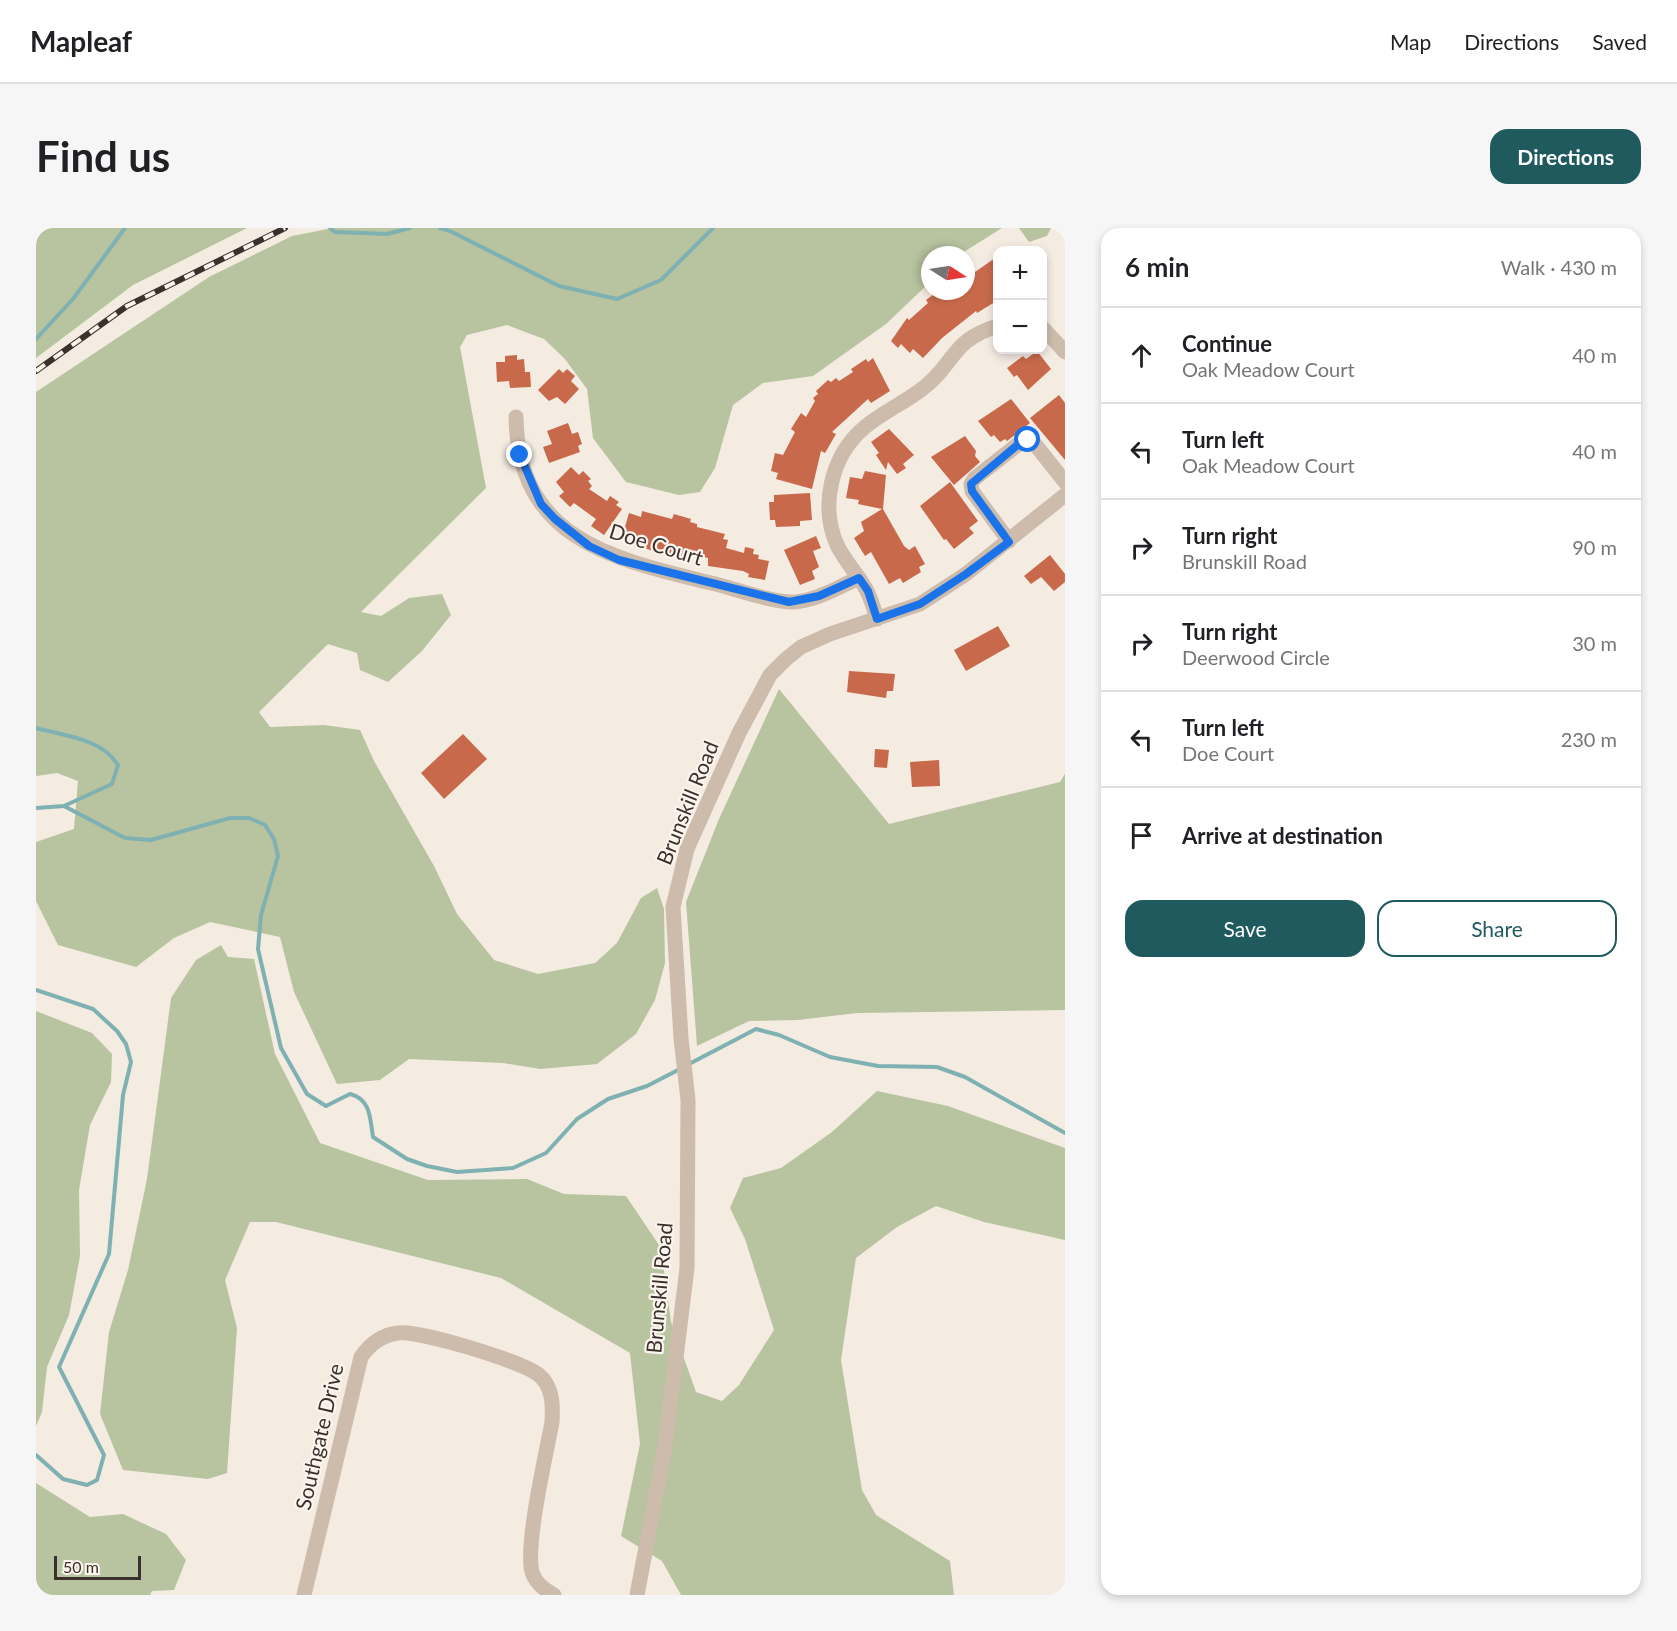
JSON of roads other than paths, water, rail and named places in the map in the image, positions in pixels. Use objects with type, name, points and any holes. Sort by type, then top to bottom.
[{"type":"street","points":[[877,619],[868,591],[838,547],[828,510],[830,487],[847,446],[879,417],[925,387],[969,338],[993,328]]},
{"type":"street","points":[[1047,332],[1065,352]]},
{"type":"street","name":"Doe Court","points":[[516,417],[520,455],[541,504],[589,546],[619,560],[789,602],[819,596],[859,578]]},
{"type":"street","points":[[1009,542],[970,488],[974,478],[1021,442],[1028,440],[1065,482]]},
{"type":"street","name":"Brunskill Road","points":[[637,1595],[665,1447],[687,1268],[688,1100],[681,1038],[673,907],[687,849],[739,733],[770,675],[801,647],[920,604],[1009,542],[1065,495]]},
{"type":"street","name":"Southgate Drive","points":[[304,1595],[361,1357],[369,1346],[381,1338],[398,1333],[418,1334],[520,1365],[540,1376],[549,1389],[553,1402],[552,1422],[531,1552],[533,1574],[542,1587],[554,1595]]},
{"type":"waterway","points":[[36,339],[73,299],[125,228]]},
{"type":"waterway","points":[[330,228],[335,232],[387,234],[410,228]]},
{"type":"waterway","points":[[440,228],[559,286],[617,299],[661,280],[713,228]]},
{"type":"waterway","points":[[36,728],[82,739],[102,749],[118,765],[112,784],[64,806],[36,808]]},
{"type":"waterway","points":[[64,806],[125,838],[151,840],[230,818],[249,818],[265,825],[274,839],[278,856],[261,915],[258,949],[281,1048],[307,1094],[326,1106],[350,1094],[362,1100],[370,1117],[373,1137],[407,1159],[457,1172],[513,1168],[546,1153],[577,1119],[608,1099],[647,1086],[680,1069]]},
{"type":"waterway","points":[[36,990],[93,1009],[117,1031],[126,1044],[131,1062],[123,1095],[109,1254],[59,1367],[104,1455],[97,1480],[87,1485],[63,1479],[36,1455]]},
{"type":"waterway","points":[[689,1064],[756,1029],[779,1035],[830,1057],[878,1066],[937,1067],[965,1077],[1065,1133]]},
{"type":"railway","points":[[36,371],[127,306],[285,228]]}]
